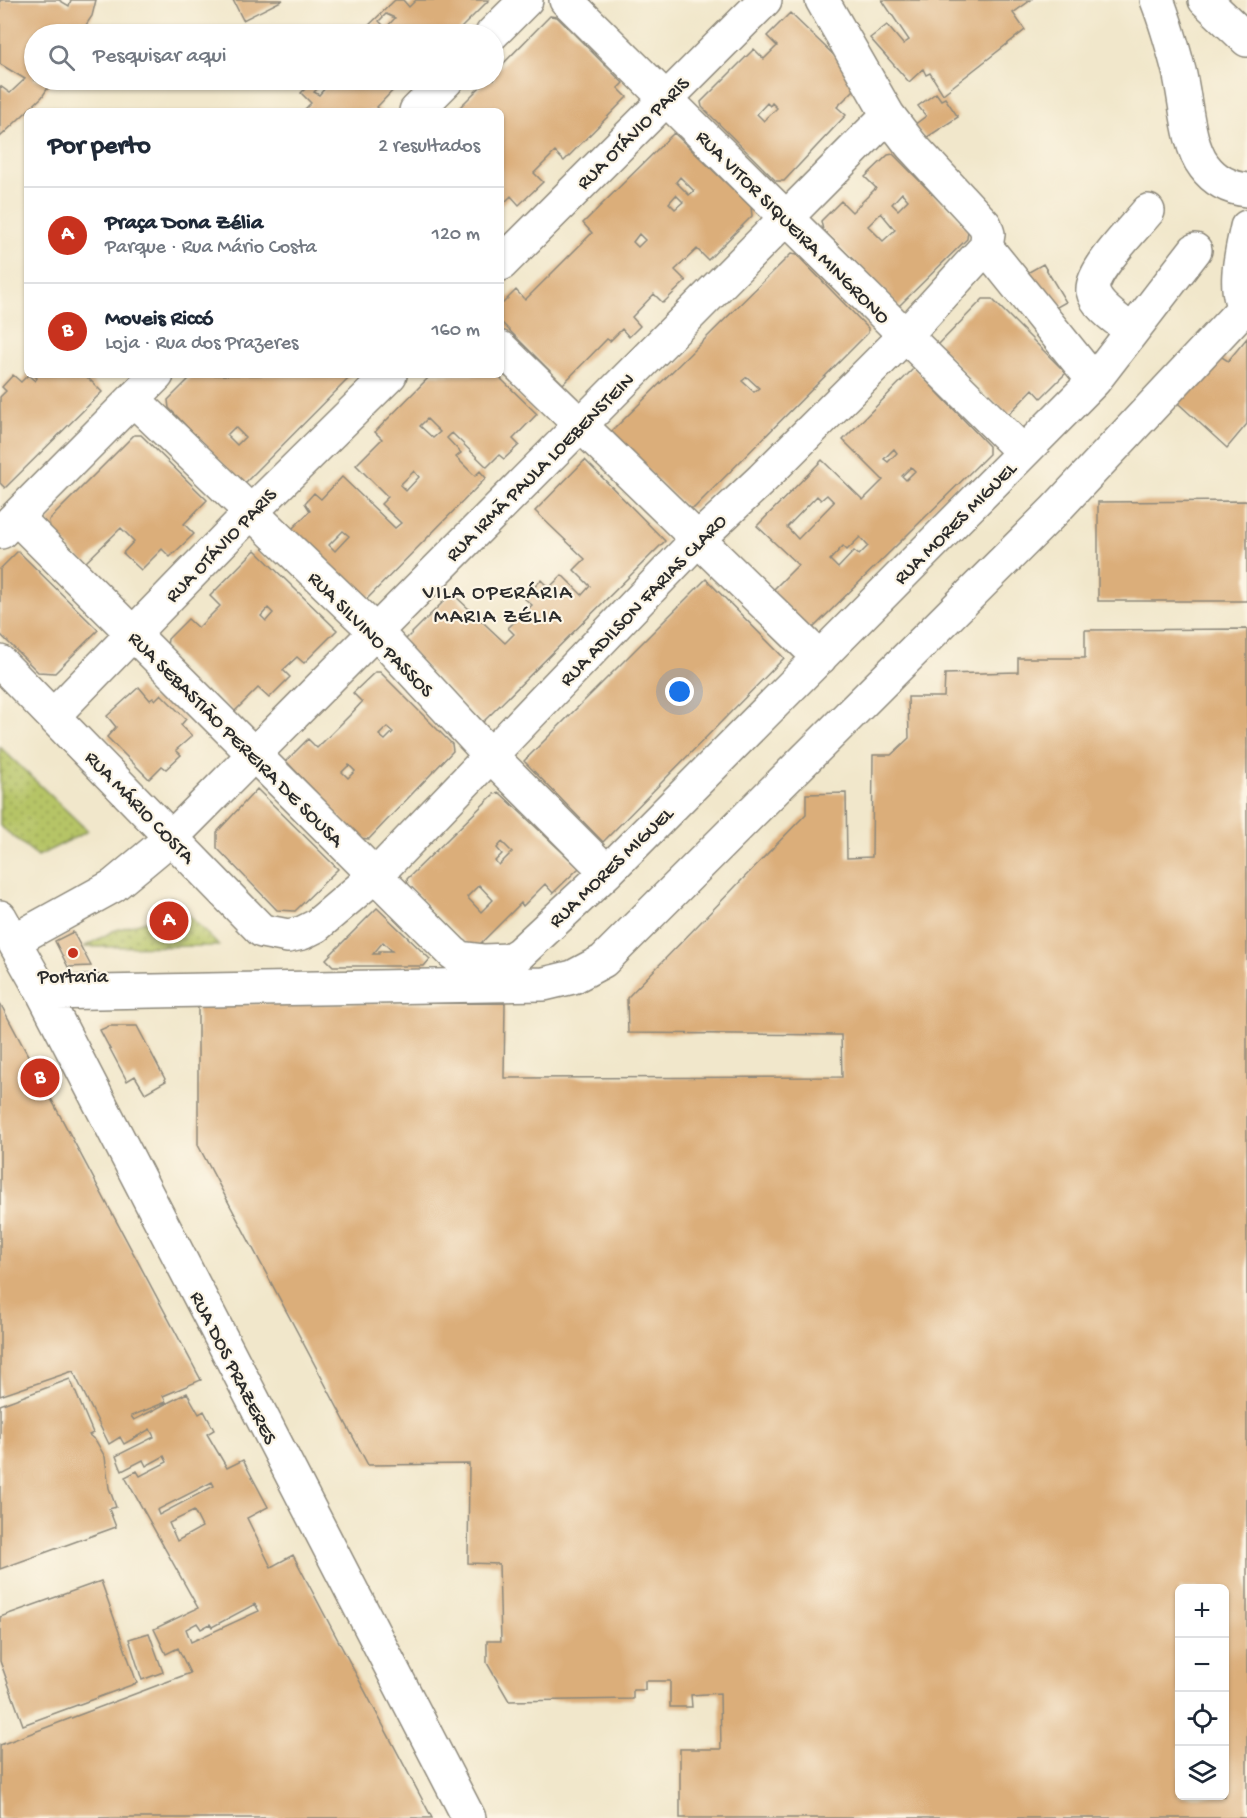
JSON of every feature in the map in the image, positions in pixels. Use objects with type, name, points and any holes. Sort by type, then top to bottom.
[{"type":"street","points":[[502,24],[526,0]]},
{"type":"street","name":"RUA VITOR SIQUEIRA MINGRONO","points":[[566,0],[1023,452]]},
{"type":"street","name":"RUA OTÁVIO PARIS","points":[[504,261],[765,0]]},
{"type":"street","points":[[822,0],[888,115],[911,145],[985,225],[988,234],[986,247],[1094,381]]},
{"type":"street","points":[[1156,0],[1179,72],[1194,146],[1202,165],[1216,180],[1234,189],[1247,190]]},
{"type":"street","points":[[1205,0],[1247,39]]},
{"type":"street","points":[[419,108],[437,90]]},
{"type":"street","name":"RUA IRMÃ PAULA LOEBENSTEIN","points":[[7,928],[113,886],[172,837],[888,115]]},
{"type":"street","points":[[1132,331],[1098,302],[1093,291],[1095,276],[1148,211]]},
{"type":"street","points":[[43,993],[544,984],[573,977],[603,961],[1054,511],[1245,310],[1240,284],[1241,256],[1247,227]]},
{"type":"street","name":"RUA ADILSON FARIAS CLARO","points":[[288,936],[316,926],[376,875],[699,538],[762,479],[905,336],[986,247]]},
{"type":"street","name":"RUA MORES MIGUEL","points":[[460,958],[484,961],[514,958],[607,872],[1094,381],[1196,250]]},
{"type":"street","points":[[504,351],[820,658]]},
{"type":"street","points":[[8,526],[154,378]]},
{"type":"street","name":"RUA OTÁVIO PARIS","points":[[53,716],[251,512],[387,378]]},
{"type":"street","name":"RUA SILVINO PASSOS","points":[[133,399],[375,631],[490,755],[607,872]]},
{"type":"street","name":"RUA SEBASTIÃO PEREIRA DE SOUSA","points":[[8,526],[133,634],[460,958]]},
{"type":"street","name":"RUA MÁRIO COSTA","points":[[0,662],[262,931],[288,936]]},
{"type":"street","name":"RUA DOS PRAZERES","points":[[7,928],[43,993],[468,1818]]},
{"type":"green space","points":[[0,747],[88,831],[38,856],[0,826]]},
{"type":"green space","points":[[171,897],[219,946],[84,947],[113,931],[149,920]]},
{"type":"building","points":[[0,0],[59,0],[69,6],[71,0],[96,0],[92,16],[87,24],[24,24],[24,78],[0,64]]},
{"type":"building","points":[[233,0],[283,0],[243,20]]},
{"type":"building","points":[[395,0],[403,0],[409,7],[416,0],[489,0],[465,24],[390,24],[395,18],[386,14],[379,21],[382,24],[370,24]]},
{"type":"building","points":[[882,0],[1031,0],[1013,13],[1025,30],[943,94],[930,73],[926,75],[923,69],[909,82],[870,38],[887,25],[903,44],[909,40]]},
{"type":"building","points":[[790,13],[862,82],[837,107],[846,115],[784,181],[776,181],[702,107],[701,102],[754,49],[764,59],[777,46],[767,36]],"holes":[[[767,103],[770,106],[772,103],[777,108],[764,121],[757,114]]]},
{"type":"building","points":[[550,16],[557,17],[623,83],[618,88],[627,97],[564,161],[555,152],[534,173],[543,182],[519,205],[511,196],[504,203],[504,108],[459,108],[477,90],[504,90],[504,63]]},
{"type":"building","points":[[24,80],[24,90],[47,90],[30,108],[24,108],[24,114],[0,137],[0,86],[10,93]]},
{"type":"building","points":[[304,90],[316,90],[314,92],[319,95],[323,90],[393,90],[378,108],[306,108],[311,103],[301,93]]},
{"type":"building","points":[[936,93],[941,100],[945,98],[958,117],[926,138],[914,125],[926,116],[918,106]]},
{"type":"building","points":[[674,133],[751,207],[752,216],[708,260],[697,249],[675,270],[686,281],[663,303],[654,294],[632,317],[640,326],[629,337],[622,329],[610,341],[607,339],[563,384],[504,325],[504,302],[516,290],[525,300],[592,233],[583,223]],"holes":[[[680,177],[694,191],[689,195],[676,182]],[[676,195],[683,202],[675,209],[669,203]],[[639,234],[645,240],[638,247],[633,242]]]},
{"type":"building","points":[[893,154],[968,230],[967,239],[899,306],[823,230],[821,221],[841,201],[852,212],[876,188],[865,177],[888,155]],"holes":[[[902,193],[908,200],[898,210],[892,204]],[[881,213],[895,230],[883,241],[868,226]]]},
{"type":"building","points":[[791,254],[797,255],[868,328],[868,333],[694,508],[687,508],[609,434]],"holes":[[[747,377],[759,388],[754,392],[742,381]]]},
{"type":"building","points":[[1043,264],[1066,302],[1048,312],[1022,276]]},
{"type":"building","points":[[983,299],[992,299],[1066,373],[1041,398],[1033,389],[1008,415],[938,345]]},
{"type":"building","points":[[1247,338],[1247,424],[1227,448],[1168,394],[1211,350],[1228,361]]},
{"type":"building","points":[[914,368],[989,446],[989,454],[814,627],[807,628],[771,592],[798,565],[757,526],[822,460],[863,500],[883,480],[843,440]],"holes":[[[894,449],[897,453],[888,462],[884,459]],[[911,467],[915,471],[906,480],[902,476]],[[827,495],[834,502],[798,539],[787,527],[817,496],[821,500]],[[860,537],[868,546],[859,555],[854,551],[838,568],[830,560],[843,546],[847,550]]]},
{"type":"building","points":[[13,375],[21,382],[25,378],[32,378],[35,381],[37,378],[88,378],[102,392],[5,488],[0,483],[0,397],[6,391],[2,387]]},
{"type":"building","points":[[190,378],[349,378],[243,485],[169,408],[168,400]],"holes":[[[235,427],[245,437],[237,445],[227,435]]]},
{"type":"building","points":[[428,378],[500,378],[537,414],[513,439],[519,445],[504,459],[499,455],[487,467],[452,433],[447,438],[461,453],[456,457],[475,476],[480,471],[486,478],[365,601],[291,530],[310,511],[305,503],[314,493],[321,499],[342,477],[395,528],[401,523],[381,504],[388,497],[356,465],[382,439],[375,432]],"holes":[[[427,419],[440,432],[433,438],[420,426]],[[414,471],[419,477],[406,491],[400,485]],[[343,531],[349,536],[335,551],[329,545]]]},
{"type":"building","points":[[134,435],[141,435],[207,500],[184,524],[194,534],[170,557],[162,549],[141,570],[123,553],[134,541],[121,528],[85,563],[50,528],[49,520]]},
{"type":"building","points":[[585,460],[665,541],[483,722],[402,643],[452,593],[505,643],[514,634],[508,628],[532,605],[524,598],[541,580],[549,588],[562,575],[582,595],[590,586],[574,570],[585,559],[535,511]]},
{"type":"building","points":[[1247,501],[1247,601],[1098,601],[1098,502]]},
{"type":"building","points":[[255,550],[337,630],[304,663],[297,657],[283,670],[290,677],[269,698],[258,688],[234,712],[167,646],[168,639],[188,619],[198,628],[220,606],[210,596]],"holes":[[[268,608],[273,613],[266,621],[261,616]]]},
{"type":"building","points":[[18,551],[98,630],[55,673],[38,672],[0,634],[0,569]]},
{"type":"building","points":[[706,579],[784,658],[603,842],[524,761]]},
{"type":"building","points":[[1247,629],[1247,1818],[680,1818],[680,1749],[721,1749],[720,1693],[691,1695],[692,1707],[670,1707],[670,1681],[645,1681],[645,1690],[633,1690],[633,1699],[509,1701],[487,1663],[487,1641],[501,1641],[499,1564],[468,1563],[469,1464],[368,1465],[198,1145],[198,1004],[505,1003],[504,1078],[842,1077],[841,1035],[628,1033],[627,998],[806,814],[806,794],[846,793],[847,858],[872,857],[873,755],[891,755],[909,738],[908,697],[944,697],[945,674],[1018,672],[1018,658],[1085,658],[1085,630]]},
{"type":"building","points":[[375,672],[380,672],[452,744],[453,751],[369,839],[359,838],[286,761],[308,739],[317,748],[350,715],[362,702],[353,693]],"holes":[[[387,727],[393,732],[385,740],[379,735]],[[349,765],[355,771],[348,778],[342,772]]]},
{"type":"building","points":[[139,687],[150,700],[153,698],[155,700],[161,694],[186,719],[181,725],[192,736],[176,750],[181,755],[166,769],[162,766],[149,779],[107,737],[116,727],[107,716]]},
{"type":"building","points":[[257,789],[338,869],[295,911],[277,910],[217,848],[217,832]]},
{"type":"building","points":[[500,793],[579,868],[553,893],[545,884],[523,906],[521,903],[474,950],[408,885],[407,879],[494,794]],"holes":[[[502,842],[512,852],[499,865],[495,861],[502,854],[497,848]],[[479,885],[493,900],[481,912],[467,897]]]},
{"type":"building","points":[[377,908],[430,959],[424,966],[333,966],[326,959]],"holes":[[[383,942],[392,951],[379,951],[379,954],[373,954]]]},
{"type":"building","name":"Portaria","points":[[73,932],[91,966],[68,967],[55,941]]},
{"type":"building","points":[[0,1003],[201,1380],[163,1396],[166,1402],[131,1416],[134,1420],[187,1393],[199,1414],[204,1411],[214,1430],[207,1434],[227,1468],[243,1460],[268,1507],[247,1518],[271,1567],[293,1555],[432,1818],[0,1818],[0,1745],[190,1673],[178,1648],[166,1654],[154,1629],[198,1608],[125,1477],[137,1471],[140,1476],[167,1462],[164,1456],[146,1466],[143,1460],[122,1471],[116,1456],[154,1437],[150,1429],[124,1444],[120,1437],[109,1444],[73,1371],[0,1396]],"holes":[[[212,1482],[214,1486],[159,1515],[157,1510]],[[194,1511],[202,1527],[177,1541],[169,1523]],[[255,1604],[259,1611],[191,1642],[186,1629],[197,1623],[201,1629],[210,1624],[212,1627]]]},
{"type":"building","points":[[109,1026],[137,1026],[166,1081],[145,1093],[135,1076],[127,1081],[100,1030]]},
{"type":"building","points":[[70,1379],[93,1433],[89,1435],[96,1441],[105,1457],[109,1488],[116,1507],[109,1509],[116,1527],[0,1569],[0,1405]]},
{"type":"building","points":[[101,1581],[137,1683],[23,1725],[0,1661],[0,1617]]},
{"type":"building","points":[[149,1633],[163,1672],[142,1680],[129,1639]]},
{"type":"place","name":"Praça Dona Zélia","points":[[169,921]]},
{"type":"place","name":"Portaria","points":[[73,953]]},
{"type":"place","name":"Moveis Riccó","points":[[40,1078]]},
{"type":"district","name":"VILA OPERÁRIA MARIA ZÉLIA","points":[[498,603]]}]
